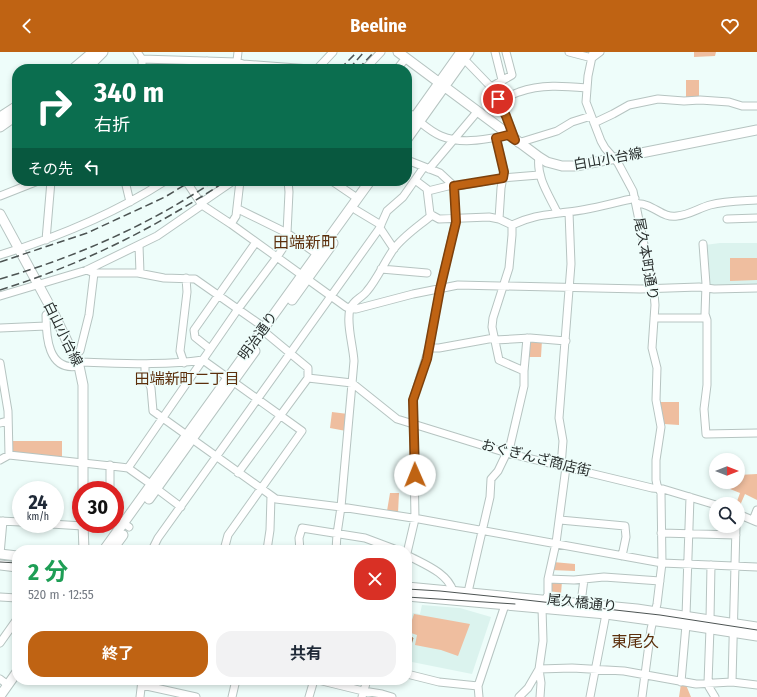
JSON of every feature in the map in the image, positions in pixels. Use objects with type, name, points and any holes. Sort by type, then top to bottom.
[{"type":"main road","points":[[79,64],[93,52]]},
{"type":"main road","points":[[91,64],[103,52]]},
{"type":"main road","points":[[414,117],[442,85],[465,54]]},
{"type":"main road","name":"白山小台線","points":[[402,55],[539,157],[547,162],[562,166],[576,166],[757,130]]},
{"type":"main road","points":[[0,117],[12,109]]},
{"type":"main road","points":[[0,127],[12,119]]},
{"type":"main road","name":"明治通り","points":[[305,277],[317,254],[366,186]]},
{"type":"main road","name":"明治通り","points":[[115,545],[127,525],[189,437],[305,277],[373,186]]},
{"type":"main road","name":"白山小台線","points":[[0,214],[52,310],[77,361],[83,385],[83,481]]},
{"type":"main road","name":"明治通り","points":[[109,545],[127,525]]},
{"type":"main road","points":[[83,533],[84,545]]},
{"type":"main road","points":[[0,554],[12,555]]},
{"type":"main road","points":[[0,565],[12,566]]},
{"type":"main road","name":"尾久橋通り","points":[[412,587],[468,592],[606,614],[654,616]]},
{"type":"main road","name":"尾久橋通り","points":[[412,596],[505,604],[581,603],[733,628],[757,636]]},
{"type":"main road","name":"尾久橋通り","points":[[733,628],[757,627]]},
{"type":"main road","points":[[0,696],[12,679]]},
{"type":"main road","points":[[6,697],[15,685]]},
{"type":"street","points":[[137,52],[142,59],[142,64]]},
{"type":"street","points":[[237,64],[238,52]]},
{"type":"street","points":[[322,64],[333,52]]},
{"type":"street","points":[[370,64],[381,52]]},
{"type":"street","points":[[495,52],[502,80]]},
{"type":"street","points":[[491,87],[512,75],[506,52]]},
{"type":"street","points":[[569,52],[592,55],[600,52]]},
{"type":"street","points":[[465,54],[491,87],[500,102],[514,139]]},
{"type":"street","name":"尾久本町通り","points":[[592,55],[586,102],[601,141],[614,158],[630,185],[636,201],[654,288],[655,305],[652,348],[657,368],[656,400],[661,427],[656,460],[656,480],[659,489]]},
{"type":"street","points":[[142,59],[207,61],[225,64]]},
{"type":"street","points":[[500,102],[519,92],[544,86],[587,88]]},
{"type":"street","points":[[414,117],[440,136],[454,140],[475,141],[496,138],[514,139],[557,131],[572,122],[613,114],[629,105],[658,99],[729,102],[742,106],[757,106]]},
{"type":"street","points":[[412,184],[454,140],[477,112]]},
{"type":"street","points":[[496,138],[504,172],[499,201],[499,219]]},
{"type":"street","points":[[539,157],[539,175],[557,212]]},
{"type":"street","points":[[409,545],[415,519],[413,400],[429,348],[440,289],[456,218],[454,186],[440,173],[412,162]]},
{"type":"street","points":[[428,191],[448,186],[503,178],[539,175]]},
{"type":"street","points":[[415,180],[427,188],[430,214],[439,219],[479,217],[499,219],[512,226]]},
{"type":"street","points":[[0,196],[25,186]]},
{"type":"street","points":[[46,240],[51,186]]},
{"type":"street","points":[[126,186],[130,202]]},
{"type":"street","points":[[0,255],[46,240],[76,228],[130,202],[157,186]]},
{"type":"street","points":[[189,186],[202,204],[350,309],[356,309],[394,298],[458,285],[714,289],[757,288]]},
{"type":"street","points":[[0,296],[87,270],[139,245],[172,227],[227,186]]},
{"type":"street","points":[[231,224],[238,209],[240,186]]},
{"type":"street","points":[[128,468],[238,309],[277,257],[289,235],[288,186]]},
{"type":"street","points":[[340,186],[357,198]]},
{"type":"street","points":[[154,545],[158,538],[381,227],[387,211],[403,197],[411,186]]},
{"type":"street","points":[[512,226],[525,219],[557,212],[569,212],[636,201],[652,207],[661,213],[676,217],[710,205],[757,200]]},
{"type":"street","points":[[238,209],[289,235],[317,254]]},
{"type":"street","points":[[356,210],[381,227],[394,249]]},
{"type":"street","points":[[540,697],[541,683],[539,669],[543,641],[544,604],[560,520],[564,466],[563,440],[559,418],[566,341],[571,246],[569,212]]},
{"type":"street","points":[[336,545],[354,354],[350,330],[350,309],[354,301],[367,292],[394,249],[403,239],[432,215]]},
{"type":"street","points":[[727,219],[757,218]]},
{"type":"street","points":[[512,226],[509,268],[492,327],[500,360],[524,371]]},
{"type":"street","points":[[210,349],[195,337],[194,330],[256,242]]},
{"type":"street","points":[[703,244],[706,318],[707,385],[704,409],[706,434],[757,433]]},
{"type":"street","points":[[139,245],[140,273]]},
{"type":"street","points":[[381,269],[427,273]]},
{"type":"street","points":[[87,270],[94,273],[140,273],[164,278],[186,278],[197,280],[266,331],[308,368],[308,378],[238,473]]},
{"type":"street","points":[[52,310],[46,315],[49,347],[56,359],[73,367],[77,361],[89,315],[94,273]]},
{"type":"street","points":[[184,363],[180,350],[187,292],[186,278]]},
{"type":"street","points":[[654,318],[706,318]]},
{"type":"street","points":[[0,328],[46,326]]},
{"type":"street","points":[[429,348],[439,348],[494,339],[527,338],[566,341]]},
{"type":"street","points":[[468,592],[490,497],[491,479],[498,471],[507,452],[516,426],[524,386],[527,338]]},
{"type":"street","points":[[77,361],[145,364],[184,363],[203,360],[302,431],[228,535],[225,545]]},
{"type":"street","points":[[0,363],[8,421],[9,456]]},
{"type":"street","points":[[145,364],[145,372],[151,388],[153,411],[276,499],[341,507],[482,530],[662,563],[757,567]]},
{"type":"street","points":[[308,378],[352,384]]},
{"type":"street","name":"おぐぎんざ商店街","points":[[352,384],[397,419],[507,452],[663,489],[709,503]]},
{"type":"street","points":[[0,424],[8,421]]},
{"type":"street","points":[[0,460],[9,456],[83,462],[128,468],[181,506]]},
{"type":"street","points":[[110,465],[110,481]]},
{"type":"street","points":[[642,697],[644,675],[662,563],[661,493],[659,489]]},
{"type":"street","points":[[268,545],[272,496]]},
{"type":"street","points":[[681,682],[686,621],[690,496]]},
{"type":"street","points":[[745,517],[755,521],[757,510]]},
{"type":"street","points":[[560,520],[625,526],[626,537],[622,556]]},
{"type":"street","points":[[0,554],[2,521],[12,522]]},
{"type":"street","points":[[300,545],[302,528],[365,538],[383,545]]},
{"type":"street","points":[[661,533],[736,535],[732,682]]},
{"type":"street","points":[[412,557],[448,580],[453,591]]},
{"type":"street","points":[[711,565],[708,683],[715,697]]},
{"type":"street","points":[[548,579],[604,578],[660,581]]},
{"type":"street","points":[[581,603],[584,579]]},
{"type":"street","points":[[0,598],[12,598]]},
{"type":"street","points":[[479,697],[478,686],[505,604]]},
{"type":"street","points":[[590,697],[606,614]]},
{"type":"street","points":[[757,622],[757,627]]},
{"type":"street","points":[[0,643],[12,626]]},
{"type":"street","points":[[539,669],[572,668],[624,672],[696,684],[732,682],[757,685]]},
{"type":"street","points":[[519,697],[528,688],[539,669]]},
{"type":"street","points":[[412,675],[440,682],[478,686]]},
{"type":"street","points":[[0,679],[8,684]]},
{"type":"street","points":[[140,697],[142,685]]},
{"type":"street","points":[[150,685],[196,697]]},
{"type":"street","points":[[233,697],[235,685]]},
{"type":"street","points":[[309,697],[313,685]]},
{"type":"street","points":[[334,685],[362,694],[382,694],[392,697]]},
{"type":"shaded area","points":[[694,52],[716,52],[715,56],[694,57]]},
{"type":"shaded area","points":[[146,62],[204,64],[146,64]]},
{"type":"shaded area","points":[[686,80],[699,80],[699,97],[686,100]]},
{"type":"shaded area","points":[[720,243],[757,243],[757,285],[707,285],[705,245]]},
{"type":"shaded area","points":[[730,258],[757,258],[757,280],[730,281]]},
{"type":"shaded area","points":[[530,340],[542,340],[541,357],[529,357]]},
{"type":"shaded area","points":[[660,402],[679,402],[679,425],[664,424]]},
{"type":"shaded area","points":[[332,412],[348,414],[346,431],[330,428]]},
{"type":"shaded area","points":[[12,441],[62,441],[62,458],[12,453]]},
{"type":"shaded area","points":[[757,474],[757,500],[745,494],[744,497],[739,497],[740,493],[730,489],[745,489],[745,475]]},
{"type":"shaded area","points":[[390,493],[399,493],[398,513],[387,511]]},
{"type":"shaded area","points":[[553,562],[575,564],[575,571],[551,570]]},
{"type":"shaded area","points":[[551,580],[562,581],[561,594],[550,593]]},
{"type":"shaded area","points":[[422,605],[460,608],[491,617],[472,674],[412,662],[412,616],[413,613],[420,614]]},
{"type":"shaded area","points":[[414,614],[470,624],[458,656],[441,650],[415,645],[417,635],[412,633],[412,620]]},
{"type":"shaded area","points":[[681,684],[686,685],[691,697],[679,697]]},
{"type":"tram line","points":[[0,562],[12,563]]},
{"type":"tram line","points":[[412,589],[508,598],[660,615],[757,630]]},
{"type":"tram line","points":[[412,597],[515,604]]},
{"type":"railway","points":[[345,64],[357,52]]},
{"type":"railway","points":[[353,64],[364,52]]},
{"type":"railway","points":[[363,64],[374,52]]},
{"type":"railway","points":[[0,262],[87,233],[165,197],[183,186]]},
{"type":"railway","points":[[0,279],[56,261],[138,226],[206,186]]},
{"type":"railway","points":[[0,290],[60,269],[117,244],[172,215],[218,186]]},
{"type":"district","name":"田端新町","points":[[305,242]]},
{"type":"district","name":"田端新町二丁目","points":[[187,379]]},
{"type":"district","name":"東尾久","points":[[635,641]]},
{"type":"route","points":[[415,475],[413,400],[427,359],[440,289],[456,222],[454,186],[503,178],[504,172],[496,138],[508,135],[515,140],[498,99]]}]
